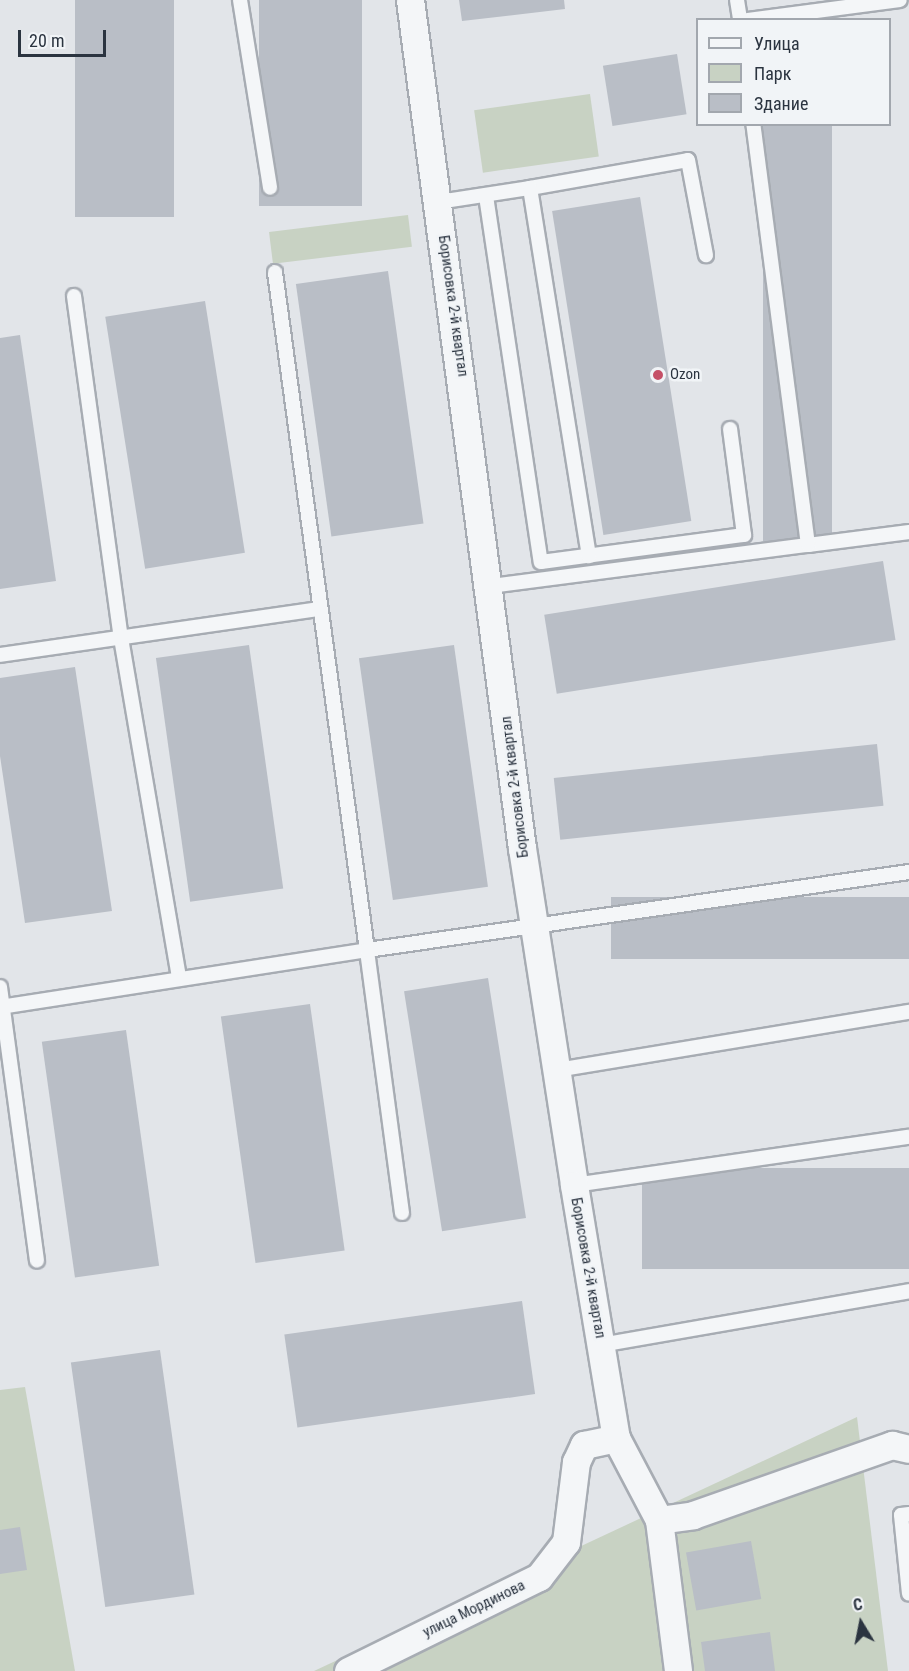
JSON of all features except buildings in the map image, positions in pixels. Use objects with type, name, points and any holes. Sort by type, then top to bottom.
[{"type":"street","name":"Борисовка 2-й квартал","points":[[410,0],[491,586],[534,924],[574,1185],[616,1438],[659,1520],[678,1671]]},
{"type":"street","name":"улица Мординова","points":[[348,1671],[539,1577],[566,1542],[576,1462],[584,1446],[616,1438]]},
{"type":"street","points":[[659,1520],[693,1515],[892,1445],[909,1449]]},
{"type":"lane","points":[[240,0],[270,188]]},
{"type":"lane","points":[[737,0],[740,18]]},
{"type":"lane","points":[[763,18],[900,0]]},
{"type":"lane","points":[[753,126],[808,545]]},
{"type":"lane","points":[[438,202],[688,160],[706,255]]},
{"type":"lane","points":[[530,188],[589,555]]},
{"type":"lane","points":[[486,195],[541,562],[744,535],[730,429]]},
{"type":"lane","points":[[275,272],[402,1213]]},
{"type":"lane","points":[[74,296],[121,638],[179,978]]},
{"type":"lane","points":[[491,586],[909,532]]},
{"type":"lane","points":[[0,655],[320,609]]},
{"type":"lane","points":[[1,1007],[534,924],[909,872]]},
{"type":"lane","points":[[0,987],[37,1261]]},
{"type":"lane","points":[[557,1070],[909,1012]]},
{"type":"lane","points":[[574,1185],[909,1137]]},
{"type":"lane","points":[[601,1345],[909,1291]]},
{"type":"lane","points":[[909,1514],[901,1515],[909,1594]]},
{"type":"green space","points":[[590,94],[599,156],[483,173],[474,110]]},
{"type":"green space","points":[[408,215],[412,247],[273,264],[269,232]]},
{"type":"green space","points":[[25,1387],[75,1671],[0,1671],[0,1390]]},
{"type":"green space","points":[[857,1417],[888,1671],[314,1671]]},
{"type":"place","name":"Ozon","points":[[658,375]]}]
